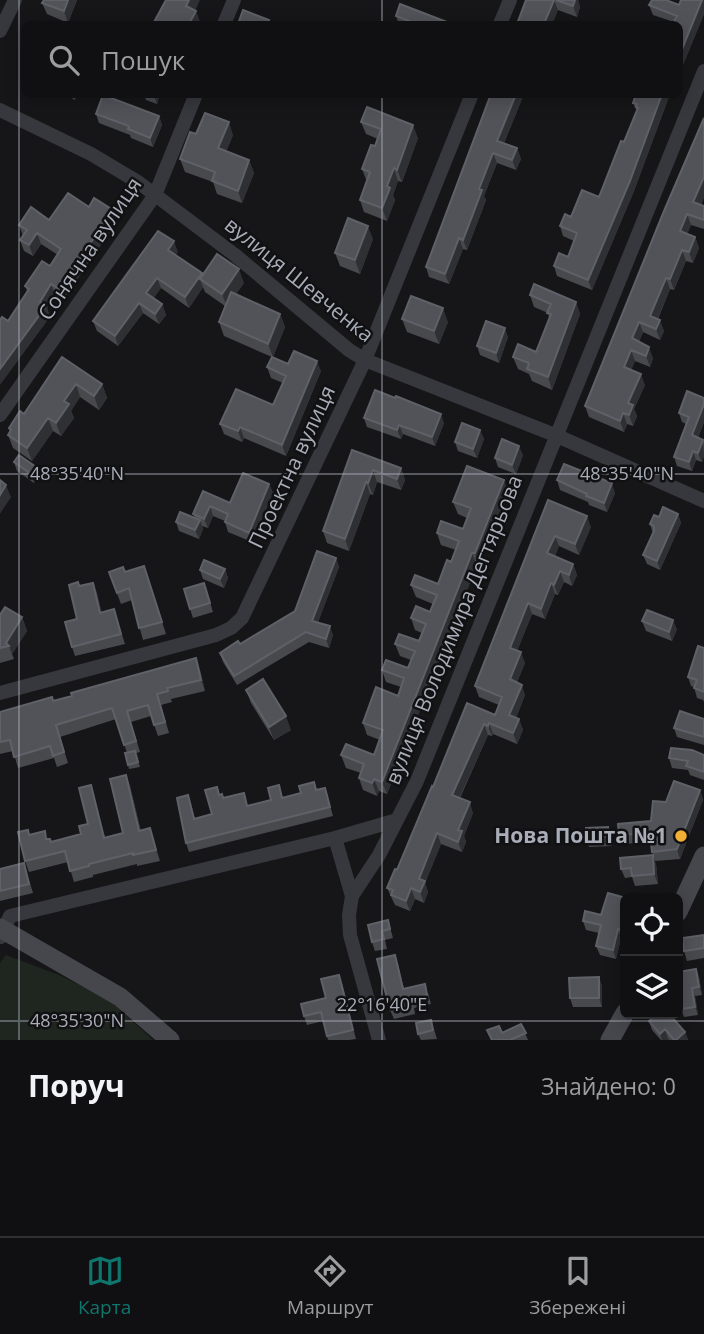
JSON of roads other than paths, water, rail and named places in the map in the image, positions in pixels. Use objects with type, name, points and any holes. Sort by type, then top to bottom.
[{"type":"street","points":[[0,32],[15,0]]},
{"type":"street","points":[[225,21],[234,0]]},
{"type":"street","points":[[501,21],[510,0]]},
{"type":"street","name":"вулиця Володимира Дегтярьова","points":[[352,896],[379,855],[416,781],[704,71]]},
{"type":"street","name":"Сонячна вулиця","points":[[0,415],[155,195],[194,98]]},
{"type":"street","name":"Проектна вулиця","points":[[0,693],[216,635],[237,623],[252,601],[365,360],[470,98]]},
{"type":"street","name":"вулиця Шевченка","points":[[0,110],[91,155],[138,182],[235,256],[348,350],[365,360],[555,435],[704,501]]},
{"type":"street","points":[[170,1040],[120,997],[1,932],[10,916],[335,838],[397,820]]},
{"type":"street","points":[[335,838],[352,896],[349,915],[351,935],[379,1040]]},
{"type":"street","points":[[683,901],[704,856]]},
{"type":"street","points":[[610,1040],[622,1019]]},
{"type":"place","name":"Нова Пошта №1","points":[[681,836]]}]
